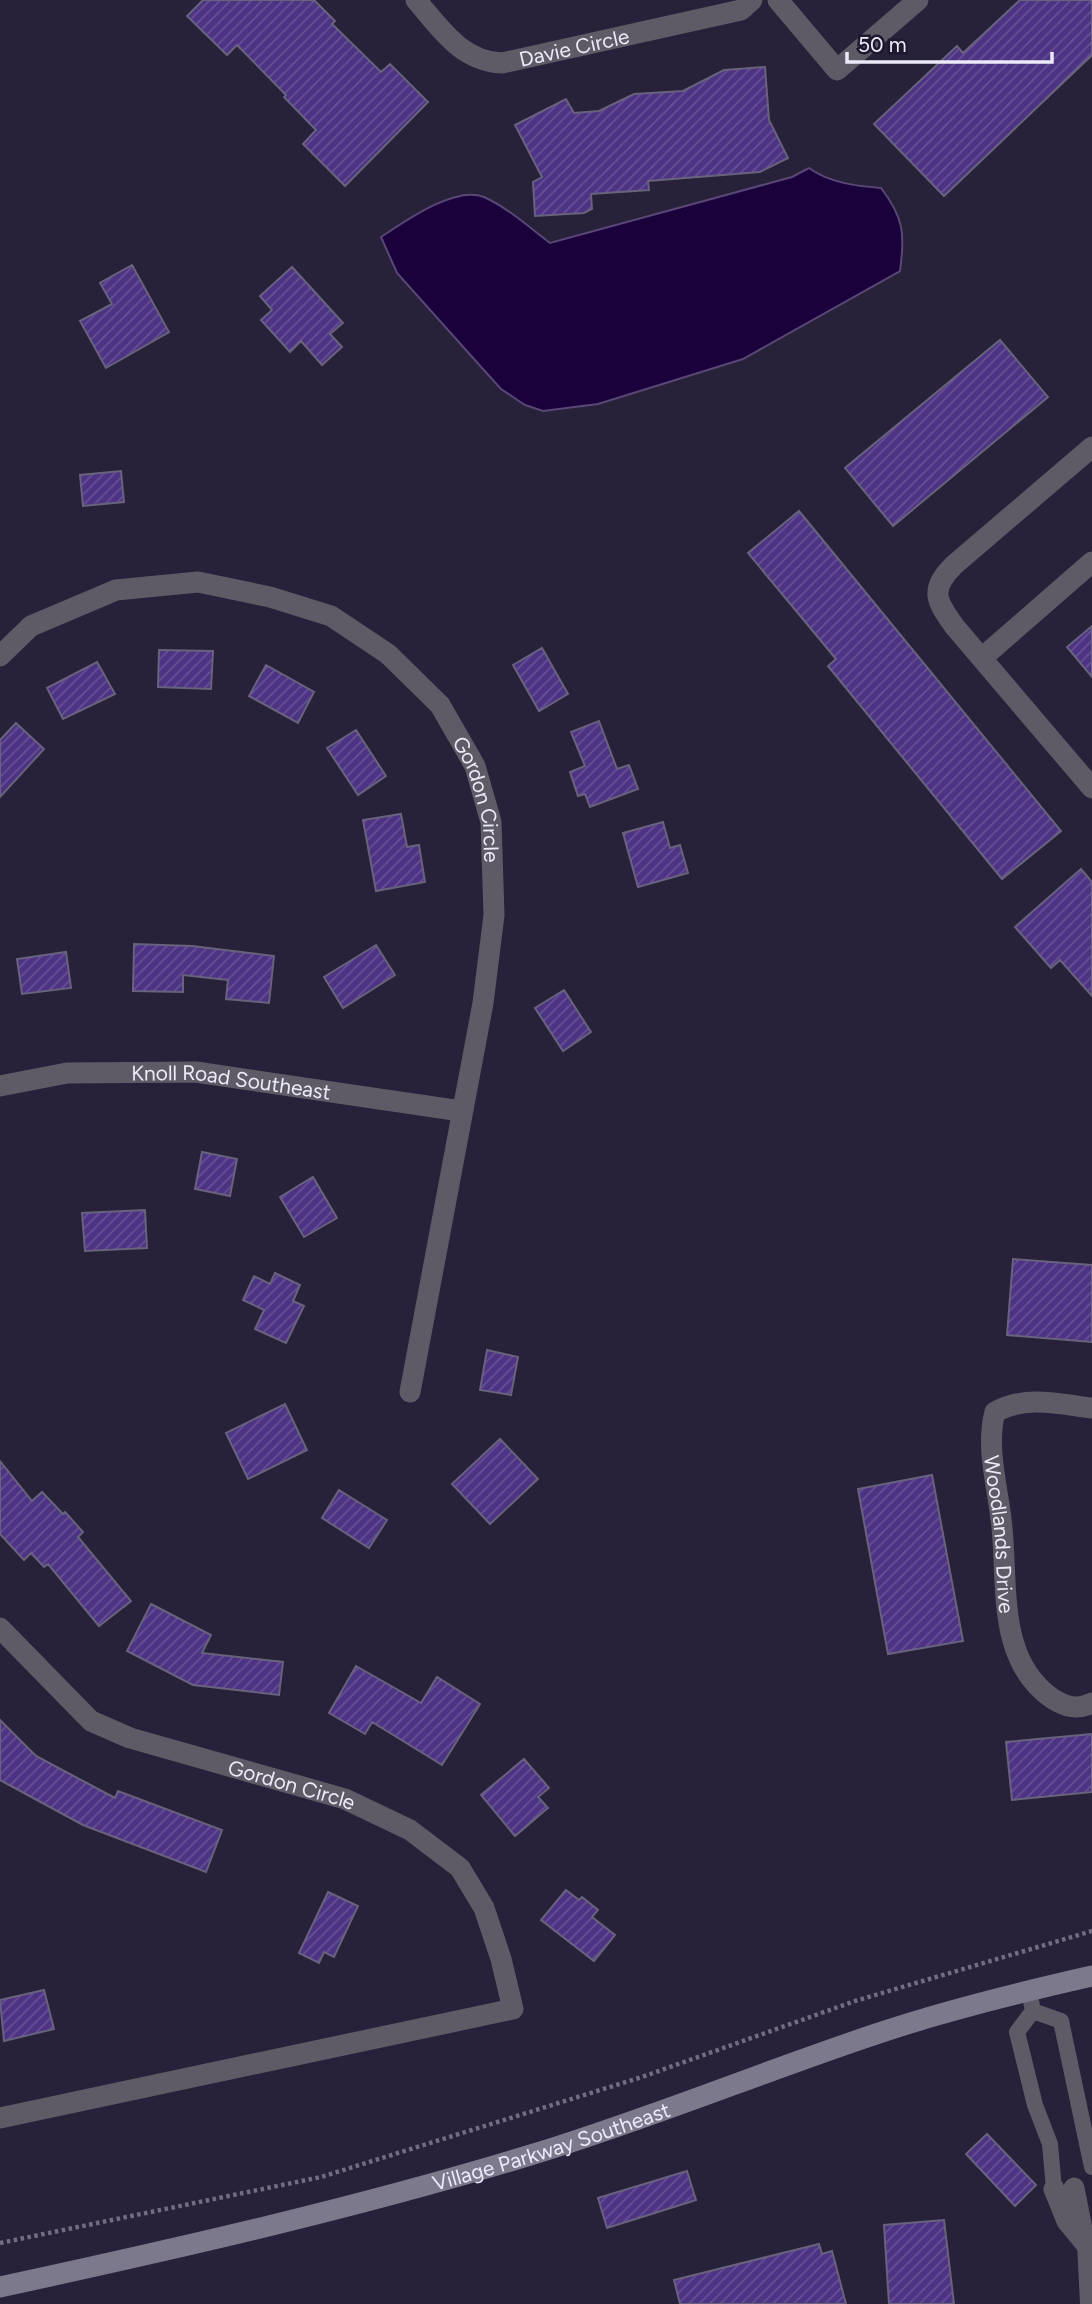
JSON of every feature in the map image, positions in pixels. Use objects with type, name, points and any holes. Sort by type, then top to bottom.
[{"type":"street","name":"Davie Circle","points":[[416,0],[458,48],[471,58],[502,63],[741,9],[751,0]]},
{"type":"street","points":[[791,4],[837,70],[918,0]]},
{"type":"street","points":[[1092,447],[943,576],[936,591],[940,607],[1092,788]]},
{"type":"street","points":[[983,657],[1092,562]]},
{"type":"street","name":"Gordon Circle","points":[[0,656],[31,626],[116,590],[198,582],[270,597],[331,616],[388,654],[440,705],[475,766],[491,822],[494,915],[482,1003],[410,1392]]},
{"type":"street","name":"Knoll Road Southeast","points":[[0,1086],[67,1073],[196,1072],[461,1111]]},
{"type":"street","name":"Woodlands Drive","points":[[1092,1408],[1032,1401],[1009,1405],[995,1412],[989,1432],[1004,1549],[1005,1597],[1018,1660],[1029,1679],[1065,1707],[1083,1707],[1092,1703]]},
{"type":"street","name":"Gordon Circle","points":[[0,1628],[90,1721],[130,1738],[345,1799],[410,1830],[460,1868],[484,1908],[513,2009],[0,2118]]},
{"type":"street","name":"Village Parkway Southeast","points":[[0,2287],[258,2228],[434,2183],[644,2118],[881,2032],[1031,2001],[1092,1976]]},
{"type":"street","points":[[1064,2188],[1085,2243]]},
{"type":"street","points":[[1085,2243],[1092,2216]]},
{"type":"lane","points":[[1064,2188],[1035,2105],[1017,2032],[1031,2001],[1061,2021],[1092,2167]]},
{"type":"lane","points":[[1085,2243],[1088,2304]]},
{"type":"path","points":[[0,2243],[321,2177],[642,2077],[855,2001],[1092,1931]]},
{"type":"shaded area","points":[[809,168],[834,180],[881,188],[894,208],[901,227],[900,271],[743,359],[598,404],[543,411],[525,405],[501,389],[397,273],[381,237],[445,200],[472,195],[484,197],[501,207],[550,243],[792,177]]},
{"type":"building","points":[[203,0],[314,0],[335,21],[332,24],[381,72],[390,64],[428,102],[345,186],[303,144],[316,130],[284,97],[286,95],[237,45],[227,55],[187,16]]},
{"type":"building","points":[[1020,0],[1092,0],[1092,55],[944,196],[874,124],[957,46],[963,53]]},
{"type":"building","points":[[765,67],[769,120],[788,158],[760,172],[648,181],[649,190],[591,194],[592,209],[584,213],[535,216],[533,182],[542,177],[515,125],[566,99],[574,113],[599,111],[634,94],[683,91],[724,70]]},
{"type":"building","points":[[132,265],[169,332],[106,368],[80,321],[112,304],[100,283]]},
{"type":"building","points":[[292,267],[343,323],[330,334],[342,347],[322,365],[301,341],[290,352],[261,320],[272,310],[260,296]]},
{"type":"building","points":[[1000,340],[1048,397],[893,526],[845,468]]},
{"type":"building","points":[[121,471],[124,502],[83,506],[80,475]]},
{"type":"building","points":[[799,511],[1061,831],[1002,879],[828,666],[836,659],[748,553]]},
{"type":"building","points":[[1092,626],[1092,677],[1067,647]]},
{"type":"building","points":[[542,648],[568,694],[539,711],[513,665]]},
{"type":"building","points":[[159,650],[213,651],[211,689],[158,687]]},
{"type":"building","points":[[97,662],[115,694],[63,719],[47,688]]},
{"type":"building","points":[[266,665],[314,692],[298,723],[249,696]]},
{"type":"building","points":[[599,721],[617,769],[629,765],[638,789],[590,807],[585,794],[578,796],[570,772],[585,766],[571,732]]},
{"type":"building","points":[[16,723],[44,749],[0,797],[0,740]]},
{"type":"building","points":[[356,730],[386,776],[358,795],[327,748]]},
{"type":"building","points":[[401,814],[407,847],[419,845],[425,882],[376,891],[363,820]]},
{"type":"building","points":[[663,822],[670,848],[680,845],[688,873],[638,887],[623,833]]},
{"type":"building","points":[[1081,869],[1092,882],[1092,996],[1060,960],[1051,968],[1015,927]]},
{"type":"building","points":[[134,944],[192,946],[274,956],[269,1003],[226,999],[228,980],[183,975],[183,992],[133,991]]},
{"type":"building","points":[[376,945],[395,975],[343,1008],[324,977]]},
{"type":"building","points":[[66,952],[71,988],[22,994],[17,959]]},
{"type":"building","points":[[564,990],[591,1032],[563,1051],[535,1008]]},
{"type":"building","points":[[202,1152],[237,1159],[230,1196],[195,1189]]},
{"type":"building","points":[[313,1177],[337,1218],[304,1237],[280,1197]]},
{"type":"building","points":[[145,1210],[147,1248],[85,1251],[82,1213]]},
{"type":"building","points":[[1013,1259],[1092,1265],[1092,1342],[1007,1335]]},
{"type":"building","points":[[275,1273],[300,1285],[293,1301],[304,1306],[286,1343],[255,1329],[264,1310],[243,1300],[254,1276],[270,1284]]},
{"type":"building","points":[[487,1350],[518,1357],[511,1395],[480,1390]]},
{"type":"building","points":[[285,1404],[307,1450],[248,1479],[226,1433]]},
{"type":"building","points":[[500,1439],[538,1479],[490,1524],[452,1484]]},
{"type":"building","points":[[0,1461],[32,1501],[42,1492],[63,1514],[65,1512],[83,1532],[78,1537],[131,1601],[99,1626],[48,1564],[44,1567],[31,1553],[24,1560],[0,1534]]},
{"type":"building","points":[[932,1475],[963,1641],[888,1654],[858,1489]]},
{"type":"building","points":[[339,1490],[387,1520],[369,1548],[322,1518]]},
{"type":"building","points":[[151,1604],[211,1635],[202,1653],[283,1662],[279,1695],[193,1685],[127,1651]]},
{"type":"building","points":[[356,1666],[421,1703],[437,1677],[480,1704],[442,1765],[372,1722],[365,1734],[329,1713]]},
{"type":"building","points":[[0,1720],[36,1756],[115,1798],[118,1791],[222,1830],[206,1872],[83,1825],[0,1780]]},
{"type":"building","points":[[1092,1734],[1092,1792],[1012,1800],[1006,1742]]},
{"type":"building","points":[[524,1759],[549,1788],[538,1797],[548,1808],[515,1836],[481,1795]]},
{"type":"building","points":[[566,1890],[579,1900],[582,1897],[598,1910],[592,1917],[615,1935],[594,1961],[541,1920]]},
{"type":"building","points":[[328,1892],[358,1906],[334,1957],[324,1952],[319,1963],[299,1953]]},
{"type":"building","points":[[44,1990],[54,2029],[4,2041],[0,2000]]},
{"type":"building","points":[[987,2134],[1036,2185],[1015,2206],[966,2154]]},
{"type":"building","points":[[687,2171],[696,2200],[607,2228],[598,2198]]},
{"type":"building","points":[[944,2220],[954,2304],[889,2304],[884,2225]]},
{"type":"building","points":[[819,2244],[822,2254],[832,2251],[846,2304],[680,2304],[674,2280]]}]
